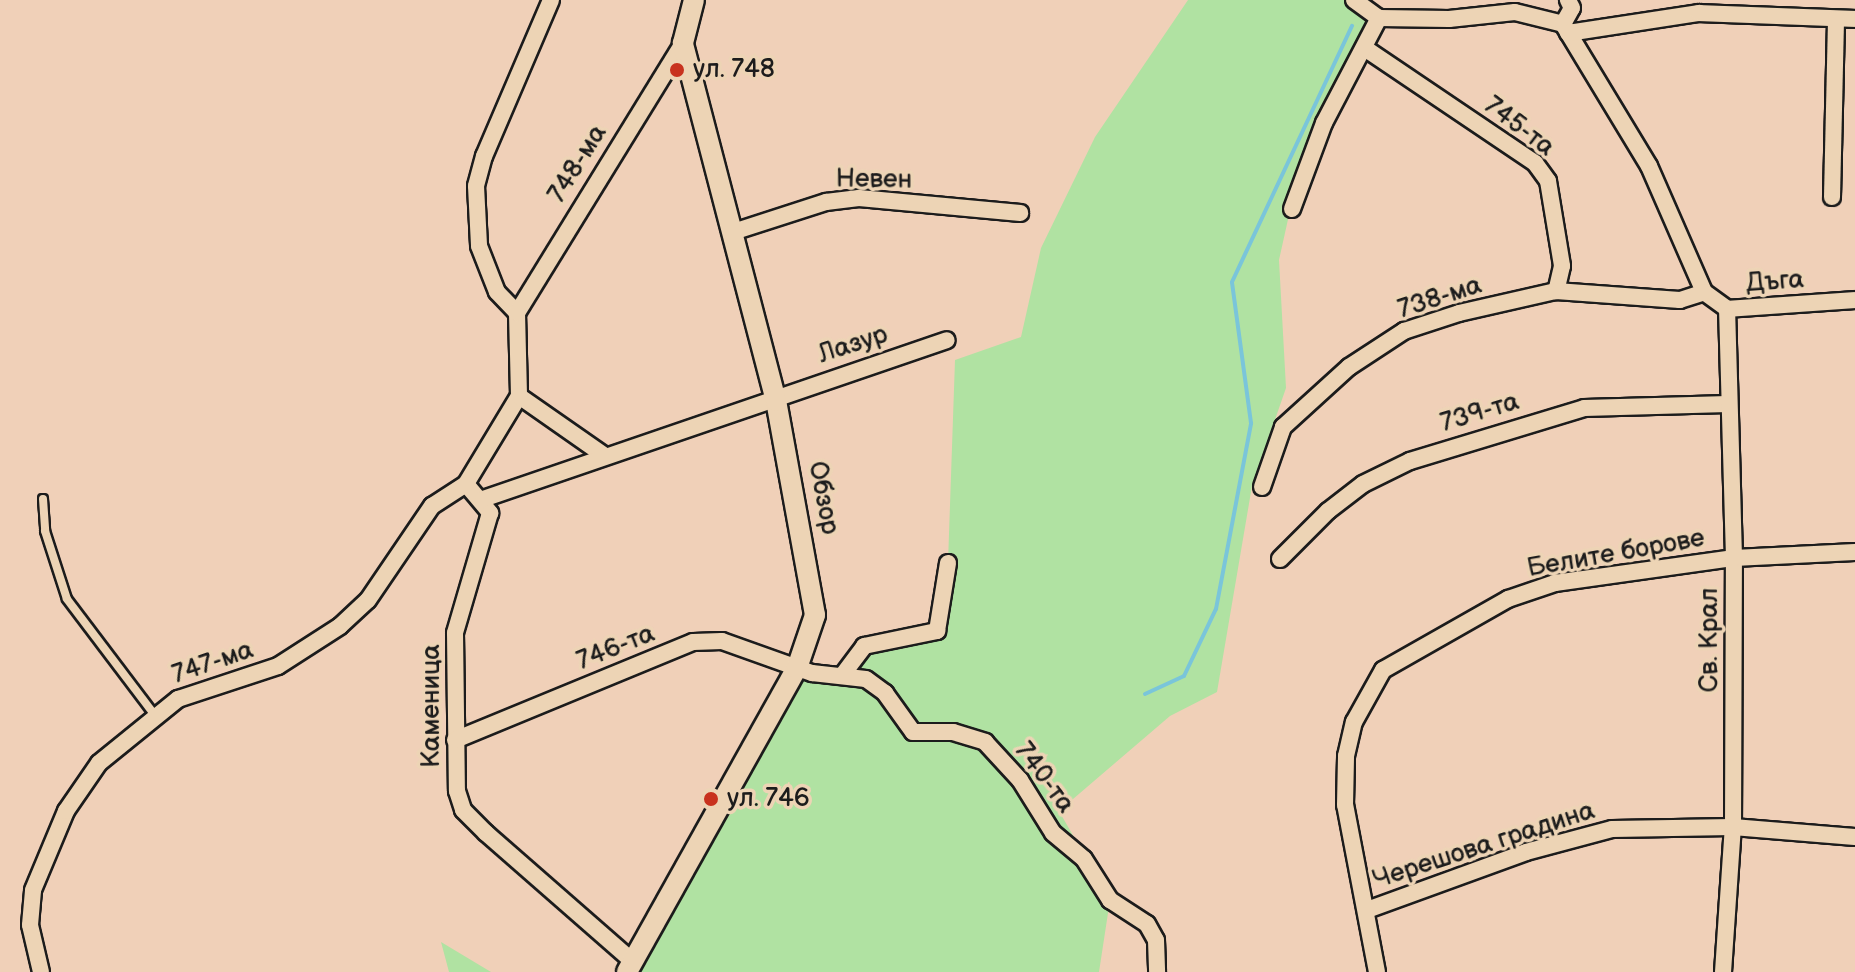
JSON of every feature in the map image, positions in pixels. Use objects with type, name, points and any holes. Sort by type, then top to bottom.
[{"type":"street","points":[[551,0],[476,186],[479,246],[497,292],[517,313],[519,396],[466,484],[483,499],[776,401]]},
{"type":"street","name":"Обзор","points":[[629,967],[797,668],[815,615],[813,583],[776,401],[683,43],[694,0]]},
{"type":"street","points":[[1354,0],[1379,18],[1449,19],[1515,12],[1566,28],[1699,13],[1855,19]]},
{"type":"street","points":[[1568,0],[1572,8],[1566,28],[1649,166],[1704,292]]},
{"type":"street","points":[[1292,209],[1324,123],[1366,49],[1379,18]]},
{"type":"street","points":[[1832,197],[1836,19]]},
{"type":"street","name":"748-ма","points":[[517,313],[683,43]]},
{"type":"street","name":"745-та","points":[[1366,49],[1535,163],[1551,195],[1562,266],[1556,291]]},
{"type":"street","name":"Невен","points":[[733,232],[826,202],[859,198],[1020,213]]},
{"type":"street","name":"738-ма","points":[[1262,487],[1283,427],[1349,367],[1404,331],[1459,313],[1556,291],[1680,300],[1704,292]]},
{"type":"street","name":"Дъга","points":[[1704,292],[1727,309],[1855,300]]},
{"type":"street","name":"Св. Крал","points":[[1723,972],[1733,827],[1734,558],[1727,309]]},
{"type":"street","name":"Лазур","points":[[776,401],[798,388],[947,340]]},
{"type":"street","points":[[519,396],[605,456]]},
{"type":"street","name":"739-та","points":[[1280,559],[1351,493],[1410,461],[1584,408],[1728,404]]},
{"type":"street","name":"747-ма","points":[[41,972],[30,925],[33,890],[46,852],[99,763],[154,714],[178,699],[278,666],[340,626],[368,600],[411,529],[432,506],[466,484]]},
{"type":"street","name":"Каменица","points":[[483,499],[490,513],[455,633],[457,791],[463,810],[629,967]]},
{"type":"street","name":"Белите борове","points":[[1377,972],[1345,805],[1346,756],[1354,722],[1383,670],[1508,599],[1555,583],[1734,558],[1855,552]]},
{"type":"street","points":[[844,673],[864,646],[937,631],[948,563]]},
{"type":"street","name":"746-та","points":[[455,740],[693,642],[722,641],[797,668]]},
{"type":"street","name":"740-та","points":[[797,668],[844,673],[875,684],[913,732],[953,732],[985,742],[1020,780],[1053,833],[1084,859],[1110,900],[1147,924],[1156,940],[1157,972]]},
{"type":"street","name":"Черешова градина","points":[[1367,910],[1526,852],[1612,829],[1733,827],[1855,837]]},
{"type":"lane","points":[[43,499],[45,531],[67,599],[154,714]]},
{"type":"green space","points":[[1188,0],[1354,0],[1379,18],[1293,197],[1279,260],[1286,388],[1252,486],[1217,692],[1170,716],[1059,811],[1110,900],[1099,972],[627,972],[797,668],[844,673],[864,646],[937,631],[948,563],[955,360],[1021,337],[1041,248],[1095,137]]},
{"type":"green space","points":[[441,942],[491,972],[449,972]]},
{"type":"waterway","points":[[1145,694],[1184,676],[1216,609],[1251,423],[1232,282],[1352,26]]},
{"type":"place","name":"ул. 748","points":[[677,70]]},
{"type":"place","name":"ул. 746","points":[[711,799]]}]
